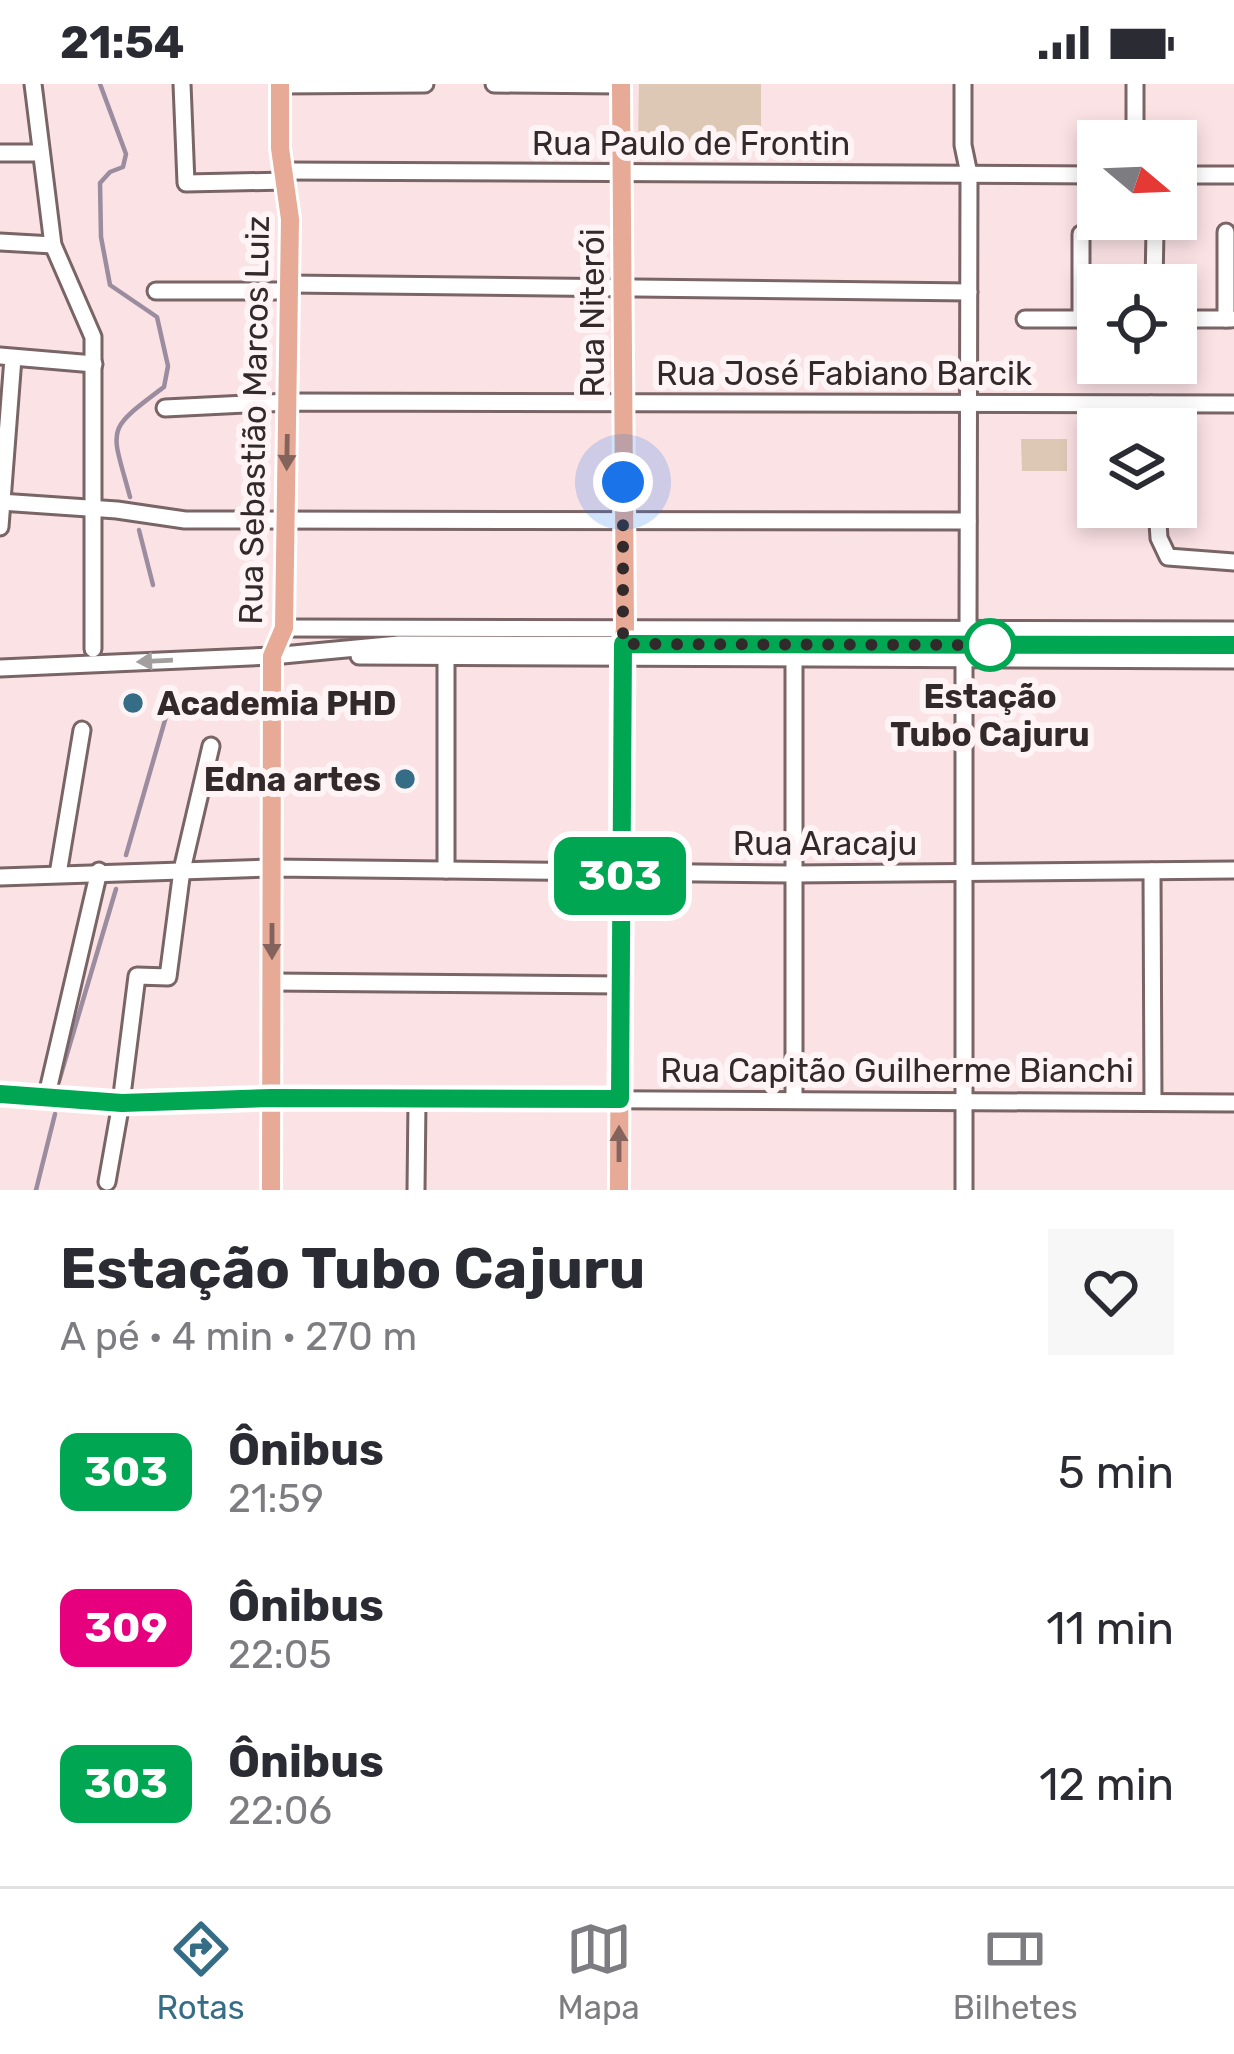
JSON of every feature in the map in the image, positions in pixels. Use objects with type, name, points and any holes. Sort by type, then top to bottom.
[{"type":"main road","name":"Rua Sebastião Marcos Luiz","points":[[271,1190],[272,656],[284,628],[289,287],[280,85]]},
{"type":"main road","name":"Rua Niterói","points":[[619,1190],[624,521],[621,85]]},
{"type":"street","points":[[33,84],[53,245],[91,325],[93,649]]},
{"type":"street","name":"Rua Paulo de Frontin","points":[[182,84],[186,183],[285,176],[1077,175]]},
{"type":"street","points":[[280,85],[424,84]]},
{"type":"street","points":[[494,84],[621,85]]},
{"type":"street","points":[[963,84],[963,145],[969,174],[968,629]]},
{"type":"street","points":[[1135,84],[1136,120]]},
{"type":"street","points":[[0,153],[41,153]]},
{"type":"street","points":[[1197,175],[1234,175]]},
{"type":"street","points":[[1197,319],[1230,319],[1226,232]]},
{"type":"street","points":[[0,242],[53,245]]},
{"type":"street","points":[[156,291],[622,287],[969,292]]},
{"type":"street","points":[[1025,319],[1077,319]]},
{"type":"street","points":[[0,527],[7,357],[94,364]]},
{"type":"street","name":"Rua José Fabiano Barcik","points":[[165,409],[288,402],[1234,404]]},
{"type":"street","points":[[1151,404],[1151,408]]},
{"type":"street","points":[[1,502],[173,520],[968,521]]},
{"type":"street","points":[[1158,528],[1168,557],[1234,562]]},
{"type":"street","points":[[284,628],[623,643],[794,658],[1234,660]]},
{"type":"street","points":[[284,628],[399,644]]},
{"type":"street","points":[[0,668],[272,656],[446,656],[623,643],[968,629],[1234,630]]},
{"type":"street","points":[[272,656],[399,644],[1234,645]]},
{"type":"street","points":[[446,656],[446,870]]},
{"type":"street","points":[[794,658],[794,1099]]},
{"type":"street","points":[[964,659],[964,1190]]},
{"type":"street","points":[[58,874],[82,730]]},
{"type":"street","points":[[107,1182],[137,976],[168,977],[182,870],[211,746]]},
{"type":"street","name":"Rua Aracaju","points":[[0,877],[272,868],[794,874],[1234,870]]},
{"type":"street","points":[[1152,871],[1153,1102]]},
{"type":"street","points":[[46,1099],[99,872]]},
{"type":"street","points":[[272,982],[620,985]]},
{"type":"street","name":"Rua Capitão Guilherme Bianchi","points":[[0,1094],[122,1103],[271,1098],[1234,1103]]},
{"type":"street","points":[[416,1190],[417,1101]]},
{"type":"shaded area","points":[[639,84],[761,84],[761,143],[638,143]]},
{"type":"shaded area","points":[[1021,439],[1067,439],[1067,471],[1022,471]]},
{"type":"waterway","points":[[100,84],[126,154],[123,167],[100,183],[101,237],[110,285],[157,317],[168,366],[164,387],[131,413],[117,432],[130,497]]},
{"type":"waterway","points":[[139,530],[153,585]]},
{"type":"waterway","points":[[126,855],[174,689]]},
{"type":"waterway","points":[[59,1081],[116,889]]},
{"type":"waterway","points":[[36,1190],[55,1114]]},
{"type":"bus line","name":"303","points":[[0,1094],[122,1103],[271,1098],[620,1099],[623,644],[1234,645]]},
{"type":"place","name":"Estação Tubo Cajuru","points":[[990,645]]},
{"type":"place","name":"Academia PHD","points":[[133,703]]},
{"type":"place","name":"Edna artes","points":[[405,779]]},
{"type":"route","points":[[623,482],[623,644],[990,645]]}]
